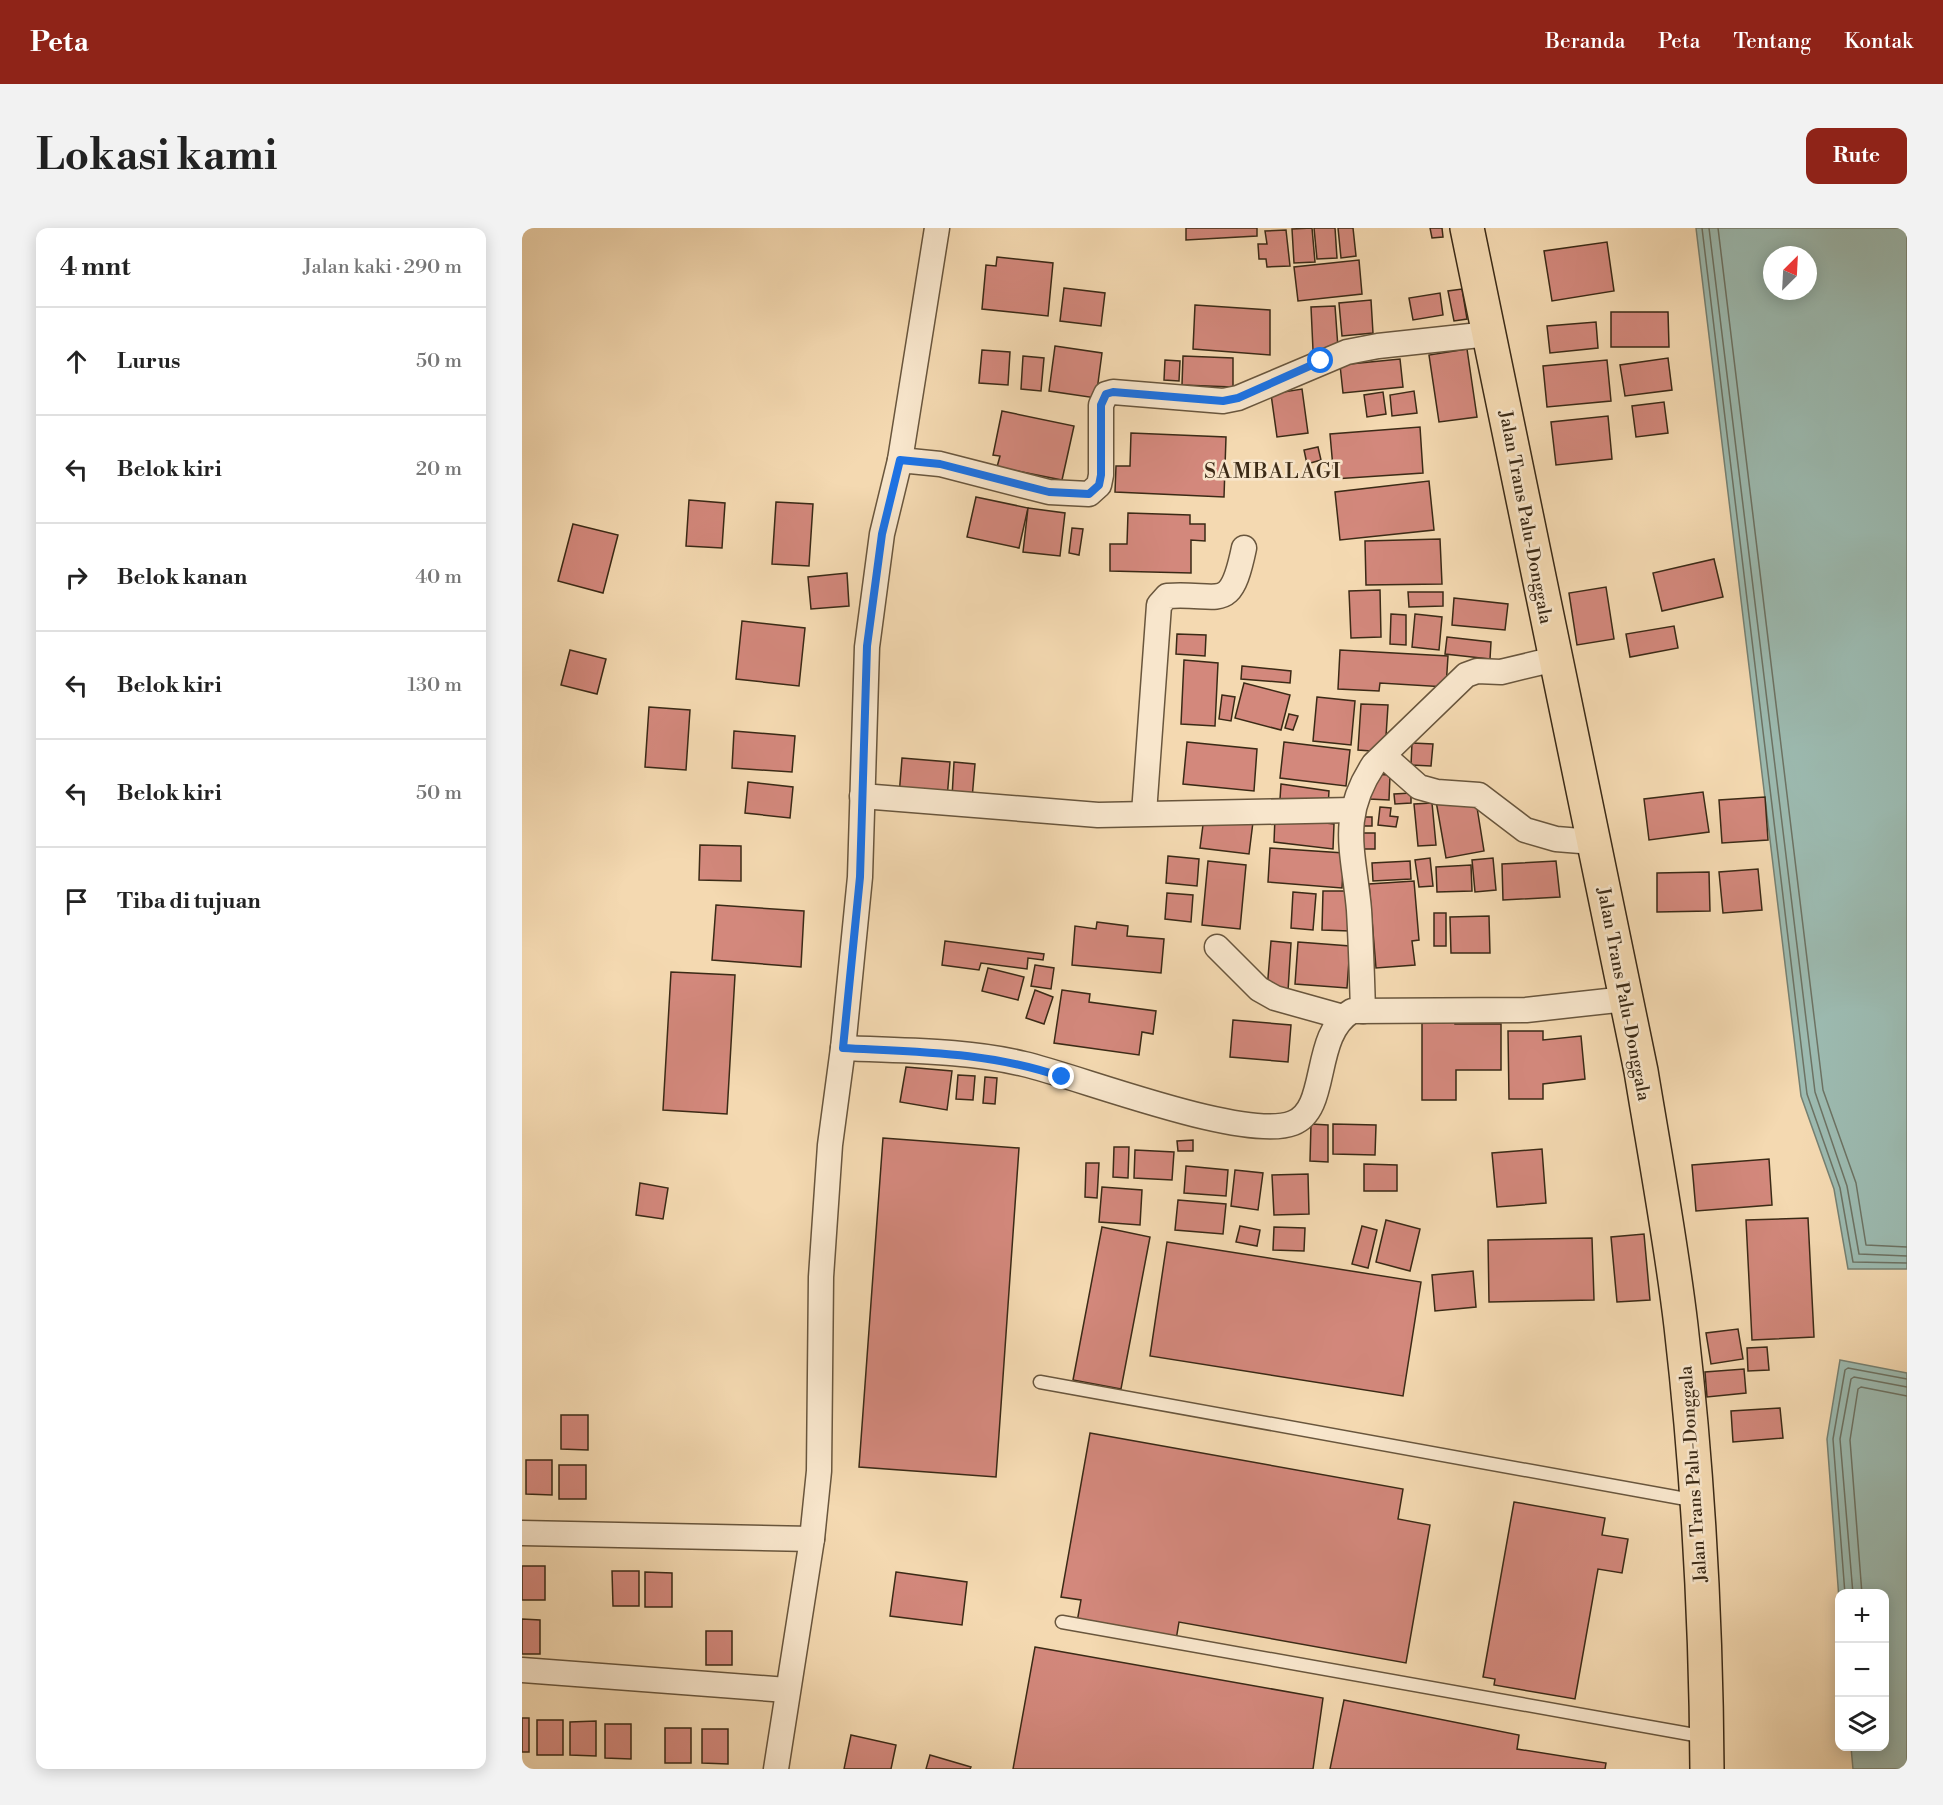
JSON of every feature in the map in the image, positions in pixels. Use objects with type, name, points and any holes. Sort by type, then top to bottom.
[{"type":"highway","name":"Jalan Trans Palu-Donggala","points":[[1467,228],[1643,1082],[1681,1323],[1698,1501],[1707,1753]]},
{"type":"street","points":[[776,1769],[812,1539],[819,1471],[821,1277],[830,1145],[843,1048],[860,877],[867,646],[882,534],[900,460],[937,228]]},
{"type":"street","points":[[900,460],[940,464],[1049,492],[1089,494],[1099,485],[1101,475],[1101,405],[1106,394],[1113,392],[1223,401],[1238,398],[1347,352],[1378,346],[1490,334]]},
{"type":"street","points":[[1144,813],[1159,605],[1167,596],[1218,598],[1230,592],[1238,576],[1244,548]]},
{"type":"street","points":[[1353,1014],[1358,896],[1349,839],[1353,810],[1374,764],[1466,675],[1477,671],[1501,672],[1555,659]]},
{"type":"street","points":[[1384,756],[1419,787],[1437,792],[1479,795],[1525,830],[1556,839],[1593,842]]},
{"type":"street","points":[[862,796],[1098,816],[1144,813],[1353,810]]},
{"type":"street","points":[[1217,947],[1259,989],[1275,998],[1353,1014],[1526,1010],[1626,999]]},
{"type":"street","points":[[843,1048],[975,1055],[1025,1064],[1205,1116],[1276,1128],[1295,1123],[1306,1112],[1316,1093],[1323,1056],[1335,1025],[1353,1014]]},
{"type":"street","points":[[522,1533],[812,1539]]},
{"type":"street","points":[[522,1670],[787,1690]]},
{"type":"lane","points":[[1040,1382],[1698,1501]]},
{"type":"lane","points":[[1062,1622],[1707,1753]]},
{"type":"water","points":[[1696,228],[1907,228],[1907,1269],[1848,1269],[1834,1189],[1801,1096]]},
{"type":"water","points":[[1840,1360],[1907,1373],[1907,1769],[1853,1769],[1851,1751],[1889,1751],[1889,1589],[1838,1589],[1827,1439]]},
{"type":"building","points":[[1186,228],[1257,228],[1257,236],[1186,240]]},
{"type":"building","points":[[1312,228],[1315,262],[1294,263],[1292,229]]},
{"type":"building","points":[[1314,228],[1335,228],[1337,258],[1317,259]]},
{"type":"building","points":[[1338,228],[1353,228],[1356,256],[1341,258]]},
{"type":"building","points":[[1430,228],[1442,228],[1443,237],[1432,238]]},
{"type":"building","points":[[1286,230],[1290,266],[1267,267],[1266,259],[1259,259],[1258,244],[1267,244],[1265,231]]},
{"type":"building","points":[[1607,242],[1614,291],[1552,301],[1544,251]]},
{"type":"building","points":[[997,257],[1053,263],[1048,316],[982,309],[986,265],[996,266]]},
{"type":"building","points":[[1359,260],[1362,294],[1298,301],[1294,267]]},
{"type":"building","points":[[1064,288],[1105,293],[1101,326],[1060,321]]},
{"type":"building","points":[[1462,289],[1467,319],[1454,321],[1448,291]]},
{"type":"building","points":[[1440,293],[1443,315],[1413,320],[1409,298]]},
{"type":"building","points":[[1371,300],[1373,333],[1342,336],[1339,303]]},
{"type":"building","points":[[1195,305],[1270,310],[1270,355],[1193,349]]},
{"type":"building","points":[[1335,306],[1338,348],[1313,350],[1311,307]]},
{"type":"building","points":[[1611,312],[1668,312],[1669,347],[1611,347]]},
{"type":"building","points":[[1596,322],[1598,348],[1550,353],[1547,326]]},
{"type":"building","points":[[1055,346],[1102,353],[1096,398],[1049,391]]},
{"type":"building","points":[[1467,349],[1477,417],[1439,422],[1429,355]]},
{"type":"building","points":[[982,350],[1010,352],[1008,385],[979,383]]},
{"type":"building","points":[[1023,356],[1044,358],[1041,391],[1021,389]]},
{"type":"building","points":[[1183,356],[1233,358],[1233,387],[1182,385]]},
{"type":"building","points":[[1668,358],[1672,390],[1625,396],[1620,365]]},
{"type":"building","points":[[1400,359],[1403,387],[1343,393],[1340,365]]},
{"type":"building","points":[[1165,360],[1180,361],[1179,381],[1164,380]]},
{"type":"building","points":[[1607,360],[1611,401],[1547,407],[1543,366]]},
{"type":"building","points":[[1302,389],[1308,433],[1277,437],[1271,394]]},
{"type":"building","points":[[1414,391],[1417,413],[1392,416],[1390,395]]},
{"type":"building","points":[[1383,392],[1386,414],[1367,417],[1364,395]]},
{"type":"building","points":[[1664,402],[1668,433],[1636,437],[1632,406]]},
{"type":"building","points":[[1002,411],[1074,426],[1062,480],[997,467],[1000,456],[993,455]]},
{"type":"building","points":[[1608,416],[1612,459],[1556,465],[1551,422]]},
{"type":"building","points":[[1420,427],[1423,473],[1334,479],[1330,434]]},
{"type":"building","points":[[1131,433],[1226,437],[1224,497],[1115,492],[1116,466],[1130,466]]},
{"type":"building","points":[[1318,447],[1321,460],[1307,464],[1304,450]]},
{"type":"building","points":[[1429,481],[1434,530],[1340,540],[1335,492]]},
{"type":"building","points":[[976,497],[1028,508],[1019,548],[967,537]]},
{"type":"building","points":[[689,500],[725,503],[722,548],[686,546]]},
{"type":"building","points":[[776,502],[813,504],[809,566],[772,564]]},
{"type":"building","points":[[1028,508],[1065,513],[1060,556],[1023,552]]},
{"type":"building","points":[[1128,513],[1190,515],[1190,524],[1205,524],[1205,541],[1191,540],[1191,573],[1110,571],[1110,544],[1127,544]]},
{"type":"building","points":[[573,524],[618,535],[603,593],[558,581]]},
{"type":"building","points":[[1072,528],[1083,529],[1079,555],[1069,553]]},
{"type":"building","points":[[1440,539],[1442,584],[1366,585],[1365,541]]},
{"type":"building","points":[[1714,559],[1723,597],[1662,611],[1653,573]]},
{"type":"building","points":[[847,573],[849,606],[811,609],[808,577]]},
{"type":"building","points":[[1606,587],[1614,639],[1577,645],[1569,593]]},
{"type":"building","points":[[1380,590],[1381,637],[1351,638],[1349,591]]},
{"type":"building","points":[[1408,592],[1443,592],[1443,606],[1409,607]]},
{"type":"building","points":[[1454,598],[1508,604],[1505,630],[1452,625]]},
{"type":"building","points":[[1391,614],[1406,615],[1406,645],[1390,644]]},
{"type":"building","points":[[1415,614],[1442,617],[1439,650],[1412,647]]},
{"type":"building","points":[[742,621],[805,628],[799,686],[736,679]]},
{"type":"building","points":[[1674,626],[1678,648],[1630,657],[1626,634]]},
{"type":"building","points":[[1177,634],[1206,635],[1205,656],[1176,654]]},
{"type":"building","points":[[1447,637],[1491,642],[1490,659],[1445,654]]},
{"type":"building","points":[[570,650],[606,659],[597,694],[561,685]]},
{"type":"building","points":[[1340,650],[1448,656],[1446,687],[1380,683],[1379,691],[1338,689]]},
{"type":"building","points":[[1184,660],[1218,663],[1215,726],[1181,724]]},
{"type":"building","points":[[1242,666],[1291,671],[1290,683],[1241,679]]},
{"type":"building","points":[[1244,683],[1290,695],[1281,730],[1235,718]]},
{"type":"building","points":[[1222,695],[1235,697],[1231,721],[1219,719]]},
{"type":"building","points":[[1317,697],[1355,701],[1351,745],[1313,741]]},
{"type":"building","points":[[1361,704],[1388,705],[1385,752],[1358,750]]},
{"type":"building","points":[[649,707],[690,710],[686,770],[645,767]]},
{"type":"building","points":[[1289,714],[1298,716],[1293,730],[1285,728]]},
{"type":"building","points":[[734,731],[795,736],[792,772],[732,768]]},
{"type":"building","points":[[1187,742],[1257,749],[1254,791],[1183,784]]},
{"type":"building","points":[[1284,742],[1350,750],[1346,786],[1280,778]]},
{"type":"building","points":[[1412,743],[1433,744],[1431,766],[1411,765]]},
{"type":"building","points":[[902,758],[950,762],[947,799],[899,796]]},
{"type":"building","points":[[954,762],[975,764],[972,799],[952,797]]},
{"type":"building","points":[[1370,774],[1390,775],[1389,800],[1369,799]]},
{"type":"building","points":[[748,782],[793,787],[790,818],[745,813]]},
{"type":"building","points":[[1281,784],[1329,791],[1328,807],[1280,799]]},
{"type":"building","points":[[1703,792],[1709,832],[1649,840],[1644,799]]},
{"type":"building","points":[[1411,793],[1411,803],[1395,804],[1394,794]]},
{"type":"building","points":[[1475,795],[1484,851],[1446,858],[1436,801]]},
{"type":"building","points":[[1765,797],[1768,840],[1722,843],[1719,800]]},
{"type":"building","points":[[1432,803],[1436,845],[1418,846],[1414,804]]},
{"type":"building","points":[[1380,807],[1391,808],[1390,816],[1398,817],[1396,827],[1378,825]]},
{"type":"building","points":[[1204,817],[1253,822],[1249,854],[1200,848]]},
{"type":"building","points":[[1275,817],[1334,824],[1333,849],[1274,842]]},
{"type":"building","points":[[1360,817],[1372,817],[1372,826],[1361,826]]},
{"type":"building","points":[[1353,833],[1375,833],[1375,849],[1353,849]]},
{"type":"building","points":[[700,845],[741,846],[741,881],[699,880]]},
{"type":"building","points":[[1270,848],[1344,853],[1342,888],[1268,882]]},
{"type":"building","points":[[1168,856],[1199,859],[1197,886],[1166,883]]},
{"type":"building","points":[[1430,858],[1433,886],[1419,887],[1415,860]]},
{"type":"building","points":[[1493,858],[1496,890],[1475,892],[1472,860]]},
{"type":"building","points":[[1208,861],[1246,865],[1240,929],[1202,925]]},
{"type":"building","points":[[1410,861],[1411,879],[1373,881],[1372,863]]},
{"type":"building","points":[[1556,861],[1560,897],[1503,900],[1502,864]]},
{"type":"building","points":[[1471,865],[1472,891],[1437,892],[1436,867]]},
{"type":"building","points":[[1758,869],[1762,910],[1723,913],[1719,872]]},
{"type":"building","points":[[1709,872],[1710,911],[1657,912],[1657,873]]},
{"type":"building","points":[[1414,881],[1419,940],[1412,941],[1415,965],[1376,968],[1369,884]]},
{"type":"building","points":[[1323,891],[1351,891],[1350,931],[1322,930]]},
{"type":"building","points":[[1293,892],[1316,894],[1313,930],[1291,928]]},
{"type":"building","points":[[1167,893],[1193,895],[1191,922],[1165,919]]},
{"type":"building","points":[[716,905],[804,911],[801,967],[712,960]]},
{"type":"building","points":[[1434,913],[1446,913],[1446,946],[1434,946]]},
{"type":"building","points":[[1489,916],[1490,953],[1451,953],[1450,917]]},
{"type":"building","points":[[1097,922],[1128,926],[1127,936],[1164,939],[1161,973],[1072,965],[1075,926],[1096,929]]},
{"type":"building","points":[[945,941],[1044,954],[1043,960],[1028,958],[1027,969],[981,963],[979,970],[942,965]]},
{"type":"building","points":[[1271,941],[1291,943],[1288,991],[1267,990]]},
{"type":"building","points":[[1298,942],[1350,946],[1347,988],[1295,984]]},
{"type":"building","points":[[1035,965],[1054,968],[1051,989],[1031,986]]},
{"type":"building","points":[[988,968],[1024,977],[1018,1000],[982,991]]},
{"type":"building","points":[[671,972],[735,975],[727,1114],[663,1110]]},
{"type":"building","points":[[1035,990],[1053,997],[1044,1024],[1026,1018]]},
{"type":"building","points":[[1062,990],[1090,994],[1089,1002],[1156,1011],[1153,1034],[1142,1032],[1139,1055],[1054,1043]]},
{"type":"building","points":[[1233,1020],[1291,1025],[1288,1062],[1230,1057]]},
{"type":"building","points":[[1422,1020],[1455,1020],[1455,1024],[1501,1024],[1501,1070],[1456,1070],[1456,1100],[1422,1100]]},
{"type":"building","points":[[1508,1031],[1543,1031],[1543,1040],[1581,1036],[1585,1079],[1543,1084],[1543,1099],[1509,1099]]},
{"type":"building","points":[[906,1067],[952,1071],[947,1110],[900,1102]]},
{"type":"building","points":[[958,1075],[975,1076],[973,1100],[956,1099]]},
{"type":"building","points":[[985,1077],[997,1078],[995,1104],[983,1103]]},
{"type":"building","points":[[1311,1124],[1328,1125],[1328,1162],[1310,1161]]},
{"type":"building","points":[[1333,1124],[1376,1125],[1375,1155],[1333,1154]]},
{"type":"building","points":[[883,1138],[1019,1148],[996,1477],[859,1467]]},
{"type":"building","points":[[1193,1140],[1193,1151],[1178,1151],[1177,1141]]},
{"type":"building","points":[[1114,1147],[1129,1147],[1128,1178],[1113,1177]]},
{"type":"building","points":[[1542,1149],[1546,1203],[1497,1207],[1492,1153]]},
{"type":"building","points":[[1135,1150],[1174,1152],[1172,1180],[1134,1178]]},
{"type":"building","points":[[1769,1159],[1772,1205],[1696,1211],[1692,1165]]},
{"type":"building","points":[[1086,1163],[1099,1163],[1097,1198],[1085,1197]]},
{"type":"building","points":[[1364,1164],[1397,1165],[1397,1191],[1364,1191]]},
{"type":"building","points":[[1186,1166],[1228,1170],[1226,1196],[1184,1193]]},
{"type":"building","points":[[1235,1170],[1263,1173],[1258,1210],[1231,1206]]},
{"type":"building","points":[[1308,1174],[1309,1214],[1274,1215],[1272,1175]]},
{"type":"building","points":[[640,1183],[668,1188],[663,1219],[636,1215]]},
{"type":"building","points":[[1102,1187],[1142,1190],[1140,1225],[1099,1222]]},
{"type":"building","points":[[1178,1200],[1226,1204],[1223,1234],[1175,1230]]},
{"type":"building","points":[[1808,1218],[1814,1337],[1752,1340],[1746,1220]]},
{"type":"building","points":[[1386,1220],[1420,1229],[1410,1271],[1376,1262]]},
{"type":"building","points":[[1240,1226],[1260,1230],[1257,1246],[1236,1242]]},
{"type":"building","points":[[1362,1226],[1377,1230],[1368,1268],[1352,1264]]},
{"type":"building","points":[[1102,1227],[1150,1237],[1121,1389],[1073,1380]]},
{"type":"building","points":[[1274,1227],[1305,1228],[1304,1251],[1273,1250]]},
{"type":"building","points":[[1644,1234],[1650,1300],[1617,1302],[1611,1237]]},
{"type":"building","points":[[1592,1238],[1594,1300],[1489,1302],[1488,1240]]},
{"type":"building","points":[[1167,1242],[1421,1282],[1403,1396],[1150,1356]]},
{"type":"building","points":[[1473,1271],[1476,1307],[1435,1311],[1432,1275]]},
{"type":"building","points":[[1738,1329],[1743,1359],[1711,1364],[1706,1333]]},
{"type":"building","points":[[1767,1347],[1769,1370],[1748,1371],[1747,1348]]},
{"type":"building","points":[[1744,1369],[1746,1393],[1707,1397],[1705,1372]]},
{"type":"building","points":[[1780,1408],[1783,1438],[1733,1442],[1731,1411]]},
{"type":"building","points":[[561,1415],[588,1415],[588,1450],[561,1449]]},
{"type":"building","points":[[1090,1433],[1403,1489],[1398,1519],[1430,1525],[1406,1663],[1179,1622],[1176,1640],[1077,1622],[1081,1600],[1061,1597]]},
{"type":"building","points":[[526,1460],[552,1460],[552,1495],[526,1494]]},
{"type":"building","points":[[559,1465],[586,1465],[586,1499],[559,1499]]},
{"type":"building","points":[[1514,1502],[1605,1518],[1602,1535],[1628,1539],[1622,1573],[1598,1569],[1575,1699],[1494,1685],[1495,1679],[1483,1677]]},
{"type":"building","points":[[522,1566],[545,1566],[545,1600],[522,1600]]},
{"type":"building","points":[[612,1571],[639,1571],[639,1606],[613,1606]]},
{"type":"building","points":[[645,1572],[672,1573],[672,1607],[645,1607]]},
{"type":"building","points":[[896,1572],[967,1582],[962,1625],[890,1616]]},
{"type":"building","points":[[522,1619],[540,1620],[540,1654],[522,1654]]},
{"type":"building","points":[[706,1631],[732,1631],[732,1665],[706,1665]]},
{"type":"building","points":[[1035,1647],[1323,1698],[1313,1769],[1013,1769]]},
{"type":"building","points":[[1344,1700],[1519,1735],[1517,1749],[1606,1763],[1605,1769],[1330,1769]]},
{"type":"building","points":[[522,1718],[529,1718],[529,1752],[522,1752]]},
{"type":"building","points":[[537,1720],[563,1720],[563,1755],[537,1755]]},
{"type":"building","points":[[596,1721],[596,1756],[570,1755],[570,1722]]},
{"type":"building","points":[[605,1724],[631,1724],[631,1759],[605,1758]]},
{"type":"building","points":[[665,1728],[691,1728],[691,1763],[665,1763]]},
{"type":"building","points":[[702,1729],[728,1729],[728,1764],[702,1763]]},
{"type":"building","points":[[851,1735],[896,1745],[891,1769],[844,1769]]},
{"type":"building","points":[[930,1755],[971,1767],[970,1769],[926,1769]]},
{"type":"district","name":"SAMBALAGI","points":[[1273,471]]},
{"type":"route","points":[[1062,1077],[1025,1064],[975,1055],[843,1048],[860,877],[867,646],[882,534],[900,460],[940,464],[1049,492],[1089,494],[1099,485],[1101,475],[1101,405],[1106,394],[1113,392],[1223,401],[1238,398],[1321,361]]}]
